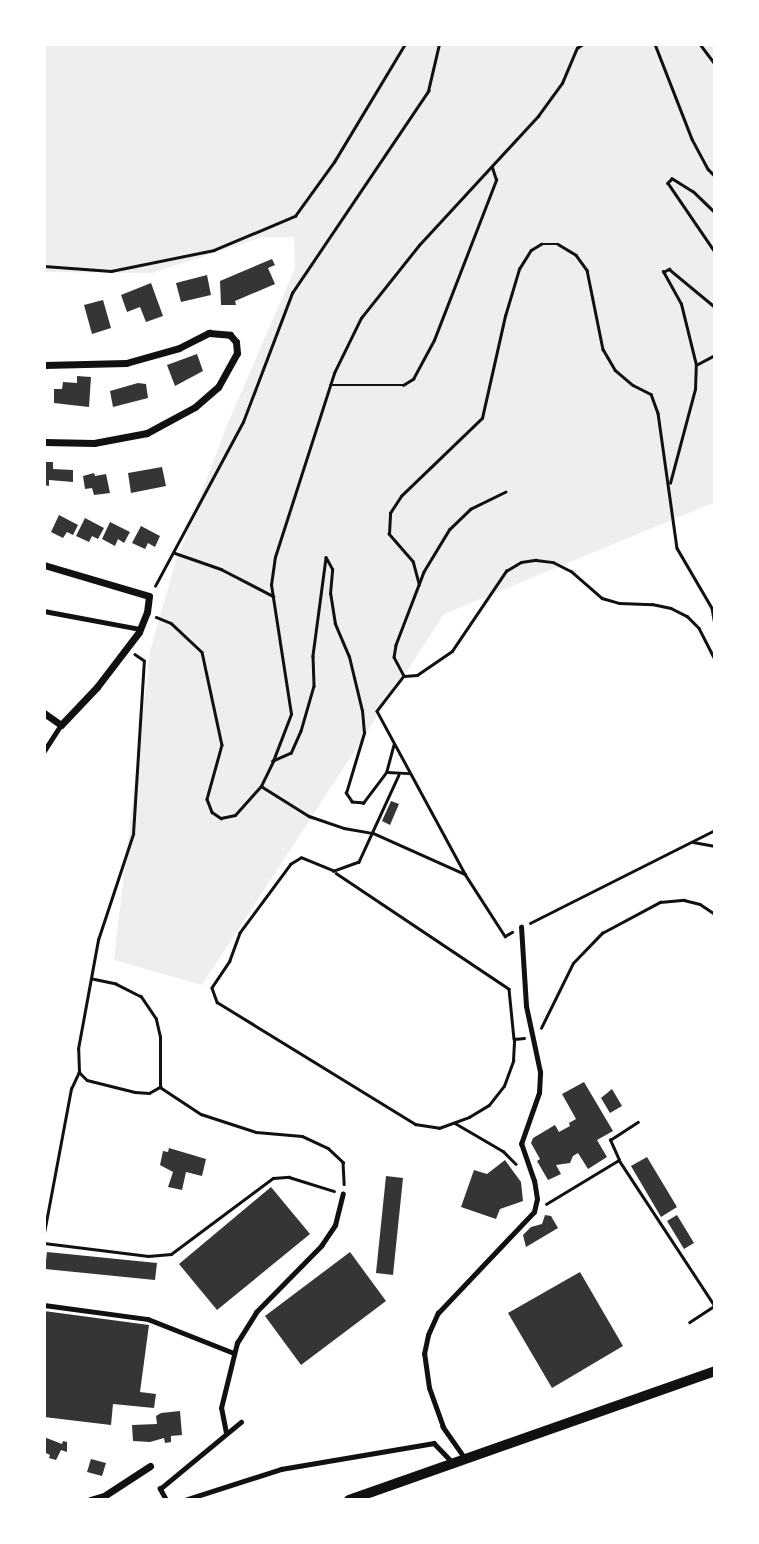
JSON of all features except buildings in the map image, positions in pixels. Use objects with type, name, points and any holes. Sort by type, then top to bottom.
[{"type":"main road","points":[[349,1500],[715,1371]]},
{"type":"street","points":[[44,365],[99,366],[138,361],[179,348],[209,333],[230,335],[236,342],[237,354],[218,387],[195,407],[159,427],[123,439],[94,443],[44,442]]},
{"type":"street","points":[[44,565],[149,596],[147,612],[140,629],[61,725],[44,713]]},
{"type":"street","points":[[90,1500],[104,1496],[150,1466]]},
{"type":"lane","points":[[44,611],[140,629]]},
{"type":"lane","points":[[44,751],[61,725]]},
{"type":"lane","points":[[465,1459],[443,1427],[429,1388],[425,1354],[428,1335],[438,1313],[534,1212],[537,1199],[522,1144],[539,1093],[540,1072],[523,983],[521,928]]},
{"type":"lane","points":[[226,1433],[221,1408],[237,1343],[256,1312],[321,1246],[335,1225],[343,1194]]},
{"type":"lane","points":[[44,1305],[148,1319],[234,1353]]},
{"type":"lane","points":[[166,1500],[160,1489],[241,1422]]},
{"type":"lane","points":[[185,1500],[281,1469],[434,1443],[454,1464]]},
{"type":"path","points":[[44,266],[111,271],[214,250],[295,216],[334,162],[405,44]]},
{"type":"path","points":[[149,596],[175,553],[243,422],[292,293],[428,91],[439,44]]},
{"type":"path","points":[[147,612],[171,623],[202,652],[222,746],[207,799],[212,812],[221,818],[235,815],[261,786],[291,714],[273,596],[275,557],[330,386],[361,318],[419,245],[538,116],[562,83],[577,48],[583,44]]},
{"type":"path","points":[[655,44],[692,139],[708,169],[715,176]]},
{"type":"path","points":[[700,44],[715,64]]},
{"type":"path","points":[[330,386],[403,385],[413,379],[434,340],[496,180],[492,167]]},
{"type":"path","points":[[715,213],[693,192],[672,180],[668,183],[715,252]]},
{"type":"path","points":[[419,585],[413,562],[389,534],[390,513],[401,496],[482,418],[505,316],[519,269],[531,250],[541,244],[558,244],[576,255],[587,270],[603,349],[615,370],[651,394],[659,413],[677,548],[712,608],[715,625]]},
{"type":"path","points":[[669,485],[695,389],[696,365],[681,304],[663,272],[669,269],[715,307]]},
{"type":"path","points":[[696,365],[715,355]]},
{"type":"path","points":[[404,676],[398,670],[394,657],[419,585],[450,529],[471,509],[506,492]]},
{"type":"path","points":[[175,553],[221,569],[273,596]]},
{"type":"path","points":[[273,761],[291,753],[301,731],[314,686],[313,656],[326,558],[332,569],[330,594],[335,624],[349,657],[363,722],[364,733],[346,793],[352,802],[364,803],[387,772],[394,745]]},
{"type":"path","points":[[715,658],[699,628],[687,616],[671,608],[652,604],[619,603],[602,598],[571,571],[553,562],[521,562],[506,571],[452,651],[417,675],[404,676],[377,710],[403,764],[465,874],[505,936],[715,830]]},
{"type":"path","points":[[44,1233],[71,1089],[79,1072],[78,1049],[98,940],[133,834],[144,660],[126,649]]},
{"type":"path","points":[[387,772],[399,775],[408,773]]},
{"type":"path","points":[[334,871],[359,862],[399,775]]},
{"type":"path","points":[[261,786],[309,816],[344,828],[373,833],[465,874]]},
{"type":"path","points":[[693,842],[715,846]]},
{"type":"path","points":[[301,859],[334,871],[509,989],[514,1039],[513,1061],[504,1086],[489,1105],[439,1128],[415,1124],[217,1002],[212,988],[230,961],[232,946],[291,864],[301,859]]},
{"type":"path","points":[[514,1039],[532,1036],[541,1029],[573,963],[602,933],[660,902],[684,900],[700,904],[715,914]]},
{"type":"path","points":[[92,978],[116,984],[141,997],[156,1019],[160,1037],[160,1087]]},
{"type":"path","points":[[79,1072],[87,1080],[135,1092],[149,1093],[160,1087]]},
{"type":"path","points":[[44,1243],[148,1256],[172,1254],[273,1178],[289,1177],[343,1194],[346,1174],[343,1162],[328,1148],[302,1136],[256,1132],[201,1115],[160,1087]]},
{"type":"path","points":[[455,1122],[503,1152],[534,1181]]},
{"type":"path","points":[[638,1122],[610,1140],[619,1160],[715,1306],[690,1322]]},
{"type":"path","points":[[534,1212],[619,1160]]},
{"type":"shaded area","points":[[44,44],[715,44],[715,502],[444,614],[202,985],[114,960],[150,651],[174,567],[225,430],[295,268],[294,237],[263,237],[152,273],[44,272]]}]
